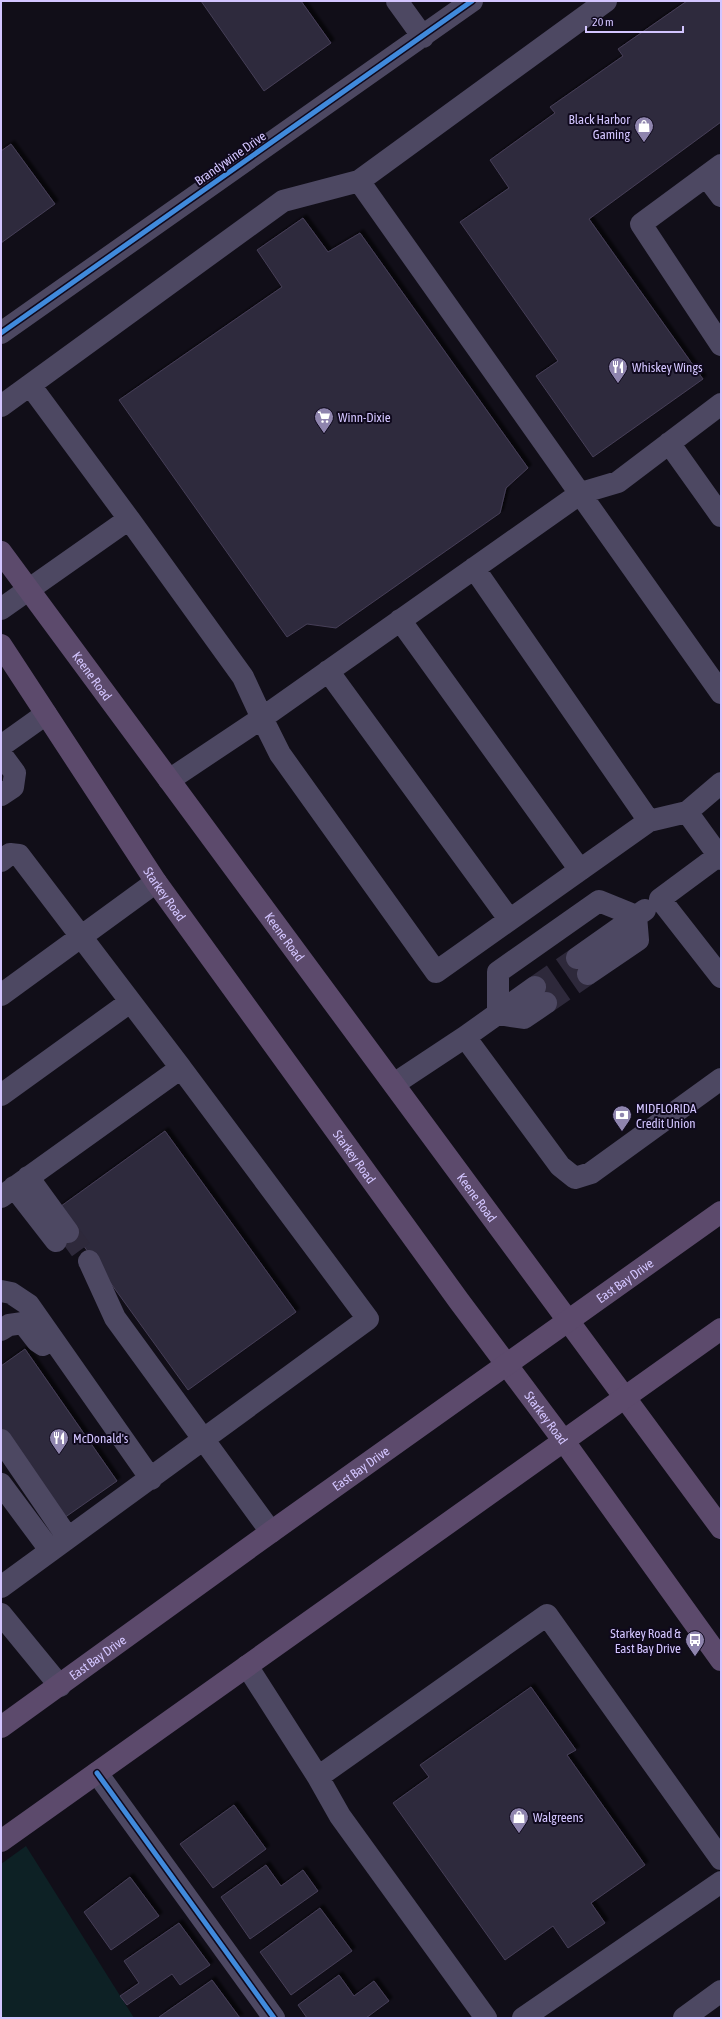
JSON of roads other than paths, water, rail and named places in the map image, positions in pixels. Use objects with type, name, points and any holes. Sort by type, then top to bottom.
[{"type":"main road","name":"Keene Road","points":[[1,552],[568,1322]]},
{"type":"main road","name":"Starkey Road","points":[[1,645],[156,882],[563,1440],[721,1660]]},
{"type":"main road","name":"East Bay Drive","points":[[1,1727],[60,1686],[271,1532],[721,1212]]},
{"type":"main road","points":[[568,1322],[721,1528]]},
{"type":"main road","points":[[1,1841],[721,1329]]},
{"type":"street","points":[[397,1],[423,36]]},
{"type":"street","name":"Brandywine Drive","points":[[1,333],[472,1]]},
{"type":"street","points":[[1,406],[283,202],[359,181],[606,1]]},
{"type":"street","points":[[721,196],[713,170],[641,224],[721,345]]},
{"type":"street","points":[[359,181],[721,692]]},
{"type":"street","points":[[30,385],[243,677],[280,754],[436,972],[649,821],[687,812],[721,783]]},
{"type":"street","points":[[169,780],[262,718],[581,493],[618,482],[721,404]]},
{"type":"street","points":[[669,443],[721,516]]},
{"type":"street","points":[[1,609],[129,519]]},
{"type":"street","points":[[474,568],[649,821]]},
{"type":"street","points":[[400,620],[580,870]]},
{"type":"street","points":[[328,671],[509,920]]},
{"type":"street","points":[[1,746],[46,714]]},
{"type":"street","points":[[1,754],[15,773],[13,787],[1,796]]},
{"type":"street","points":[[636,916],[638,940],[637,958],[587,973],[636,916],[720,858],[687,812]]},
{"type":"street","points":[[1,860],[10,854],[20,855],[368,1319],[1,1587]]},
{"type":"street","points":[[1,995],[156,882]]},
{"type":"street","points":[[660,899],[721,977]]},
{"type":"street","points":[[498,1014],[498,972],[599,901],[636,916]]},
{"type":"street","points":[[394,1084],[498,1014],[545,1001],[524,1018],[498,1014]]},
{"type":"street","points":[[1,1095],[130,1002]]},
{"type":"street","points":[[465,1037],[560,1166],[575,1178],[591,1174],[721,1079]]},
{"type":"street","points":[[62,1236],[14,1187],[181,1068]]},
{"type":"street","points":[[83,1265],[103,1291],[115,1318],[205,1439],[271,1532]]},
{"type":"street","points":[[1,1291],[10,1293],[29,1305],[151,1478]]},
{"type":"street","points":[[1,1305],[7,1307],[37,1342],[69,1362]]},
{"type":"street","points":[[1,1330],[9,1325],[23,1324]]},
{"type":"street","points":[[1,1440],[68,1538]]},
{"type":"street","points":[[1,1484],[50,1550]]},
{"type":"street","points":[[1,1614],[60,1686]]},
{"type":"street","points":[[318,1777],[547,1615],[721,1859]]},
{"type":"street","points":[[247,1666],[318,1777],[340,1816],[486,2018]]},
{"type":"street","points":[[96,1773],[274,2018]]},
{"type":"street","points":[[523,2018],[721,1882]]},
{"type":"street","points":[[684,2018],[721,1991]]},
{"type":"tunnel","points":[[535,987],[577,958]]},
{"type":"tunnel","points":[[546,1003],[588,974]]},
{"type":"tunnel","points":[[68,1232],[89,1261]]},
{"type":"place","name":"Black Harbor Gaming","points":[[644,143]]},
{"type":"place","name":"Whiskey Wings","points":[[618,384]]},
{"type":"place","name":"Winn-Dixie","points":[[324,434]]},
{"type":"place","name":"MIDFLORIDA Credit Union","points":[[622,1132]]},
{"type":"place","name":"McDonald's","points":[[59,1455]]},
{"type":"place","name":"Starkey Road & East Bay Drive","points":[[695,1657]]},
{"type":"place","name":"Walgreens","points":[[519,1834]]}]
